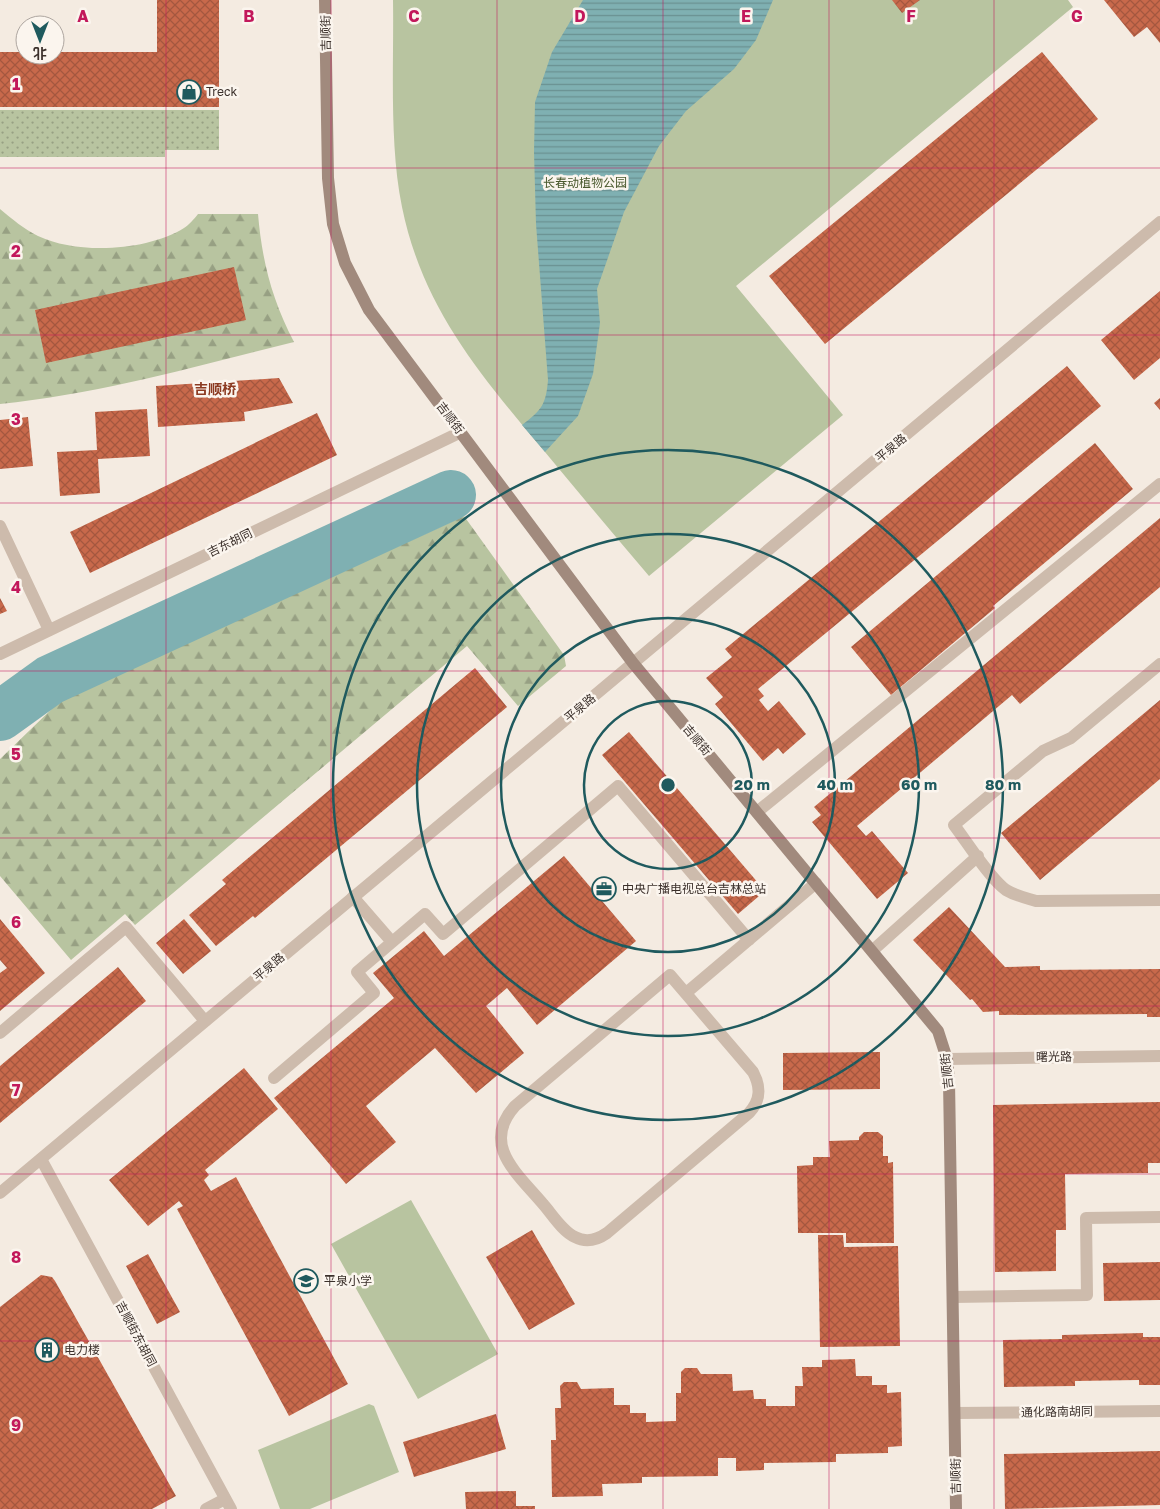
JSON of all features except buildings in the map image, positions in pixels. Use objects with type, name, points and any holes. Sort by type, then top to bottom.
[{"type":"main road","name":"吉顺街","points":[[326,0],[328,178],[333,224],[345,263],[369,310],[633,663],[938,1031],[947,1059],[956,1509]]},
{"type":"street","name":"平泉路","points":[[0,1192],[1160,222]]},
{"type":"street","name":"吉东胡同","points":[[0,654],[460,432]]},
{"type":"street","points":[[757,812],[1160,484]]},
{"type":"street","points":[[0,526],[49,630]]},
{"type":"street","points":[[1160,664],[1071,738],[1043,751],[954,825],[1005,889],[1028,899],[1036,901],[1160,900]]},
{"type":"street","points":[[274,1078],[374,992],[356,972],[425,914],[443,934],[618,786],[749,940]]},
{"type":"street","points":[[872,951],[978,856]]},
{"type":"street","points":[[686,994],[816,883]]},
{"type":"street","points":[[353,897],[392,942]]},
{"type":"street","points":[[0,1034],[126,927],[205,1021]]},
{"type":"street","points":[[670,975],[686,994],[753,1072],[759,1089],[755,1106],[607,1234],[590,1240],[573,1236],[505,1158],[500,1140],[504,1121],[515,1106],[670,975]]},
{"type":"street","name":"曙光路","points":[[947,1059],[1160,1056]]},
{"type":"street","name":"吉顺街东胡同","points":[[41,1159],[228,1504]]},
{"type":"street","points":[[953,1297],[1087,1295],[1086,1218],[1160,1217]]},
{"type":"street","name":"通化路南胡同","points":[[955,1413],[1160,1410]]},
{"type":"street","points":[[206,1509],[228,1504]]},
{"type":"green space","name":"长春动植物公园","points":[[393,0],[1068,0],[1073,7],[736,286],[843,415],[649,576],[495,391],[455,335],[423,275],[411,242],[402,207],[395,157]]},
{"type":"green space","points":[[0,110],[219,110],[219,150],[165,150],[165,157],[0,157]]},
{"type":"green space","points":[[0,209],[38,236],[72,246],[92,248],[132,246],[151,242],[169,236],[184,228],[198,214],[258,214],[262,248],[269,280],[294,342],[185,370],[111,386],[0,404]]},
{"type":"green space","points":[[464,516],[564,655],[566,666],[518,706],[467,646],[135,925],[125,914],[71,960],[0,876],[0,759],[60,701]]},
{"type":"green space","points":[[411,1200],[498,1354],[418,1399],[331,1244]]},
{"type":"green space","points":[[369,1404],[374,1406],[399,1472],[310,1509],[280,1509],[258,1450]]},
{"type":"water","points":[[583,0],[773,0],[756,40],[734,69],[686,111],[659,146],[624,212],[597,289],[600,323],[593,374],[578,416],[545,452],[522,425],[542,406],[548,380],[536,224],[535,102],[552,52]]},
{"type":"waterway","points":[[0,716],[50,680],[451,495]]},
{"type":"place","name":"Treck","points":[[189,92]]},
{"type":"place","name":"中央广播电视总台吉林总站","points":[[604,889]]},
{"type":"place","name":"平泉小学","points":[[306,1281]]},
{"type":"place","name":"电力楼","points":[[47,1350]]},
{"type":"district","name":"吉顺桥","points":[[215,389]]}]
